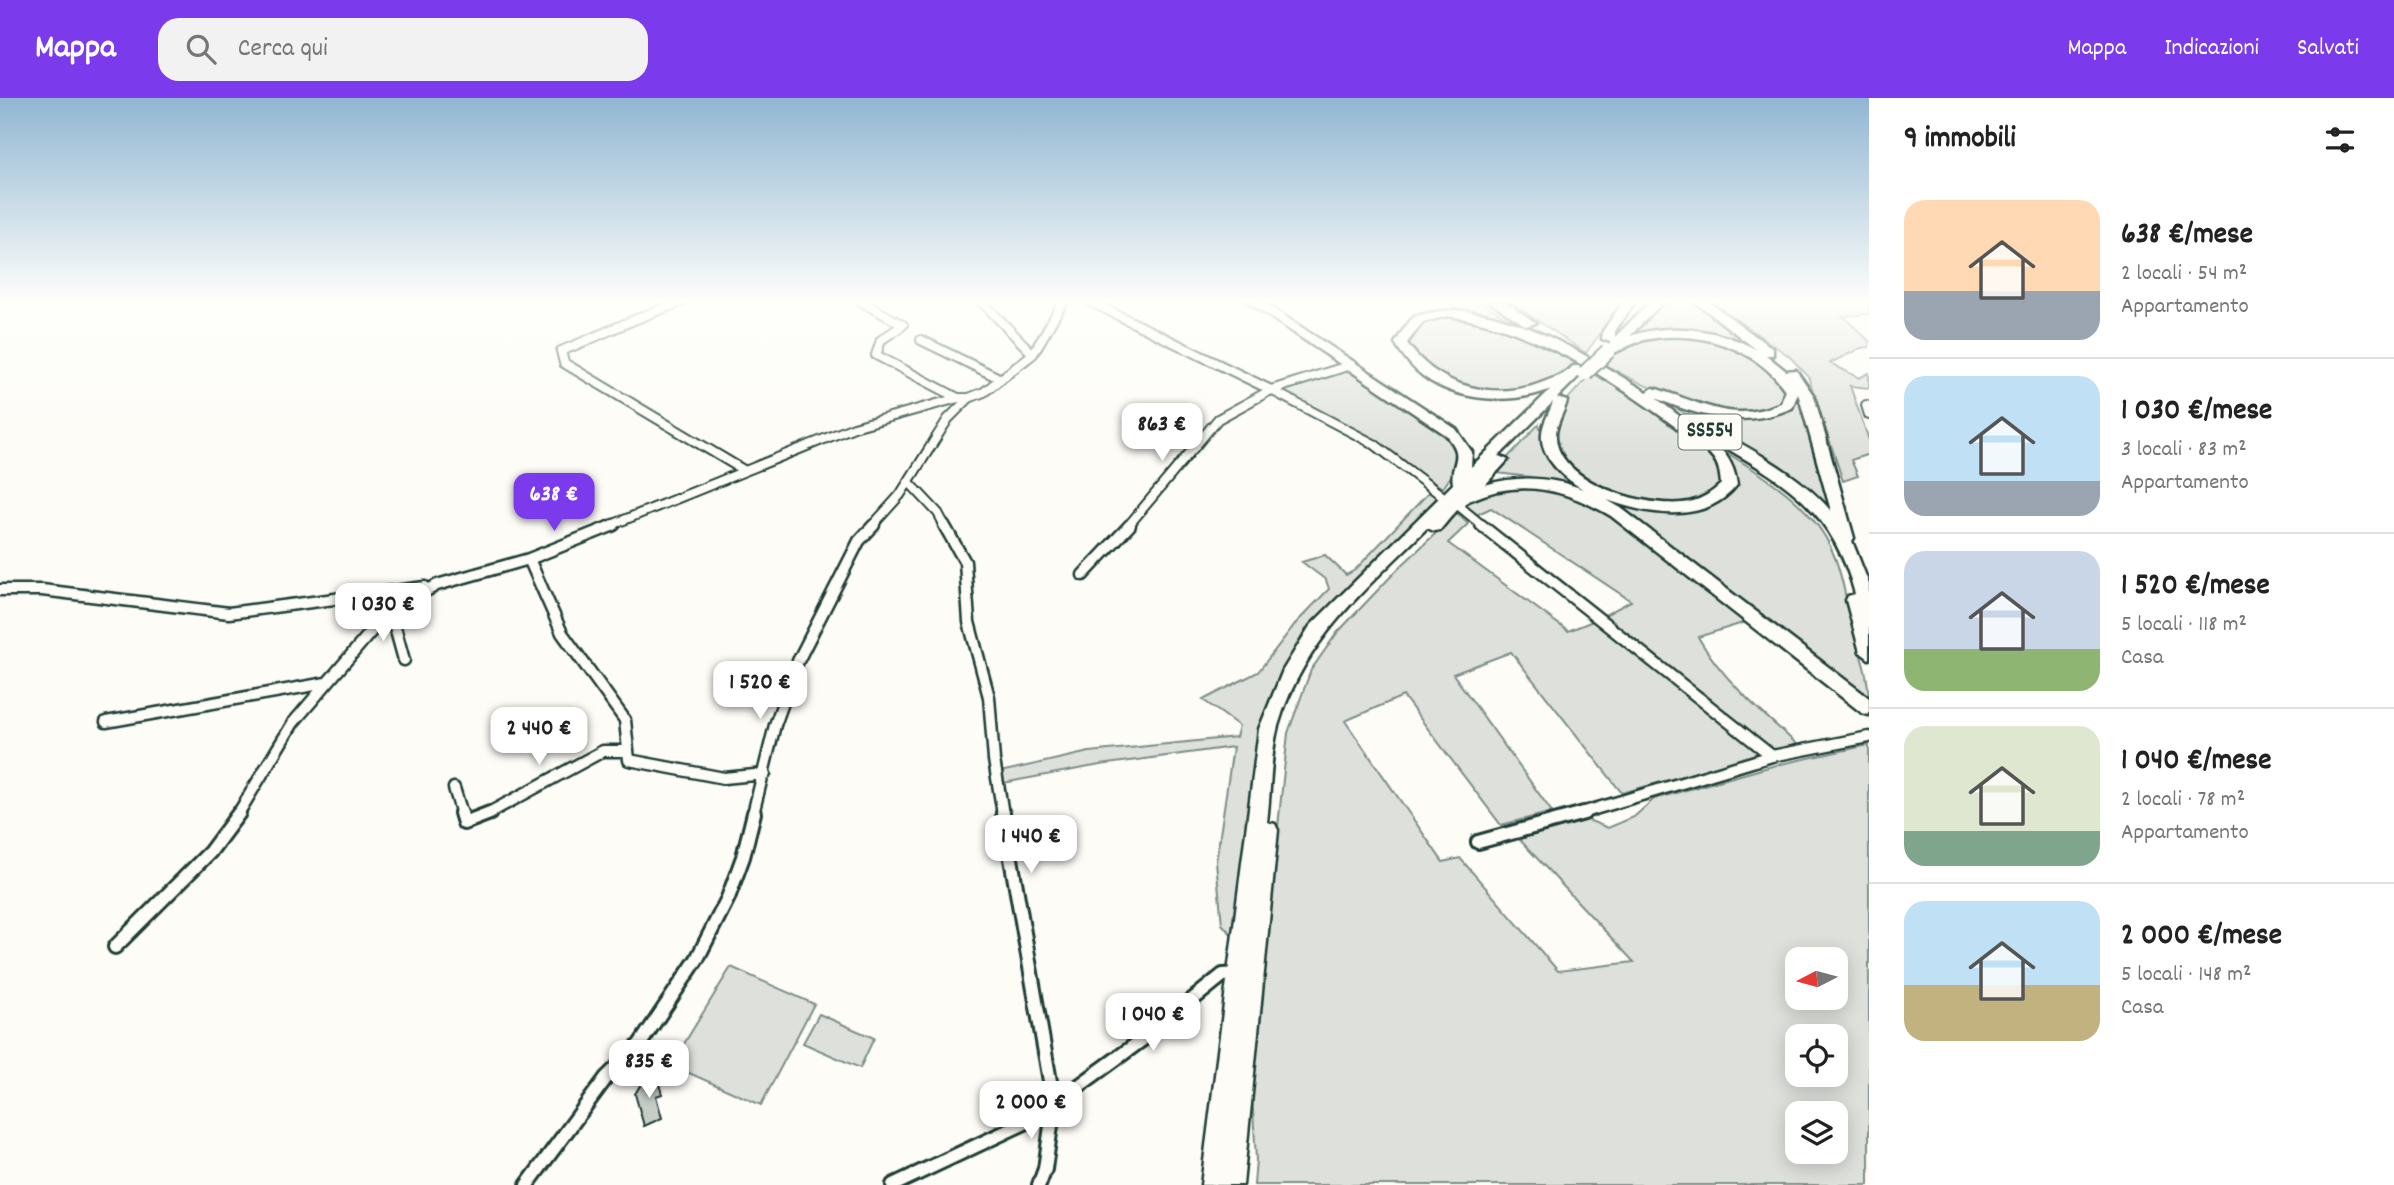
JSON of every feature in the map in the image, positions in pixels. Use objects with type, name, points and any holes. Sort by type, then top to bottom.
[{"type":"highway","points":[[1331,353],[1458,439],[1466,457],[1465,466],[1459,473],[1462,496]]},
{"type":"highway","points":[[1406,353],[1426,373],[1452,385],[1484,394],[1509,396],[1535,392],[1582,371]]},
{"type":"highway","name":"SS554","points":[[1570,353],[1774,478],[1818,518],[1841,554],[1869,652]]},
{"type":"highway","name":"SS554","points":[[1581,353],[1784,478],[1815,505],[1850,551],[1869,614]]},
{"type":"highway","points":[[1214,1185],[1268,729],[1282,687],[1301,648],[1328,617],[1462,496],[1599,353]]},
{"type":"highway","points":[[1615,374],[1684,405],[1729,415],[1766,414],[1787,405],[1792,390],[1786,378],[1752,353]]},
{"type":"highway","points":[[1769,353],[1786,365],[1807,396],[1850,551]]},
{"type":"highway","points":[[1230,1185],[1279,730],[1297,680],[1315,649],[1394,564],[1560,401],[1582,371]]},
{"type":"highway","points":[[1560,401],[1548,431],[1549,443],[1559,463],[1578,479],[1607,495],[1649,507],[1683,510],[1710,504],[1729,485],[1725,464],[1700,437],[1673,420],[1664,409]]},
{"type":"highway","points":[[1462,496],[1509,482],[1533,481],[1585,493],[1616,512],[1869,708]]},
{"type":"street","points":[[561,353],[564,363],[745,471]]},
{"type":"street","points":[[877,353],[876,355],[964,398]]},
{"type":"street","points":[[947,353],[1001,379]]},
{"type":"street","points":[[1195,353],[1355,433],[1414,472],[1441,495]]},
{"type":"street","points":[[115,947],[209,852],[233,822],[293,723],[387,613],[402,601],[429,589],[529,559],[854,426],[964,398],[1001,379],[1033,354]]},
{"type":"street","points":[[1083,575],[1152,502],[1218,419],[1271,390],[1350,365]]},
{"type":"street","points":[[527,1185],[606,1078],[640,1044],[696,958],[728,898],[743,857],[775,725],[798,661],[859,541],[909,482],[964,398]]},
{"type":"street","points":[[1869,406],[1866,405],[1869,415]]},
{"type":"street","points":[[909,482],[938,513],[965,562],[970,622],[989,697],[994,760],[1054,1104],[1045,1169],[1039,1185]]},
{"type":"street","points":[[1462,496],[1516,555],[1772,756]]},
{"type":"street","points":[[529,559],[562,633],[625,720],[628,727],[625,751],[629,760],[723,778],[765,774]]},
{"type":"street","points":[[0,590],[42,590],[229,613],[409,588],[429,589]]},
{"type":"street","points":[[387,613],[393,620],[404,660]]},
{"type":"street","points":[[106,722],[327,683]]},
{"type":"street","points":[[1478,842],[1636,799],[1772,756],[1869,737]]},
{"type":"street","points":[[454,788],[464,823],[480,818],[603,751],[625,751]]},
{"type":"street","points":[[893,1185],[1033,1119],[1146,1037],[1223,975],[1239,974]]},
{"type":"shaded area","points":[[1413,353],[1561,353],[1578,362],[1537,386],[1521,391],[1496,391],[1453,382],[1426,369]]},
{"type":"shaded area","points":[[1613,353],[1743,353],[1772,371],[1781,382],[1786,395],[1771,408],[1749,413],[1724,412],[1696,405],[1642,384],[1602,363]]},
{"type":"shaded area","points":[[1753,353],[1761,353],[1785,371]]},
{"type":"shaded area","points":[[1784,353],[1851,353],[1830,363],[1859,378],[1869,373],[1869,388],[1850,386],[1869,440],[1869,454],[1851,460],[1858,476],[1843,481],[1808,376]]},
{"type":"shaded area","points":[[1349,368],[1436,425],[1455,443],[1458,466],[1443,488],[1280,390]]},
{"type":"shaded area","points":[[1593,371],[1699,442],[1720,465],[1721,479],[1717,492],[1686,505],[1653,504],[1605,488],[1562,463],[1553,429],[1566,401]]},
{"type":"shaded area","points":[[1799,394],[1836,520],[1786,476],[1661,399],[1725,418],[1757,419],[1789,410]]},
{"type":"shaded area","points":[[1539,424],[1547,454],[1560,471],[1654,508],[1689,513],[1705,510],[1720,502],[1732,487],[1712,444],[1765,477],[1798,503],[1824,535],[1836,561],[1865,672],[1869,703],[1602,498],[1555,480],[1497,473],[1495,471]]},
{"type":"shaded area","points":[[1531,482],[1597,502],[1749,621],[1698,637],[1731,681],[1798,745],[1780,750],[1770,748],[1603,616],[1631,601],[1491,508],[1476,515],[1464,505],[1483,494]]},
{"type":"shaded area","points":[[1432,489],[1441,497],[1309,630],[1279,676],[1261,734],[1233,936],[1222,924],[1216,862],[1233,747],[1100,765],[1003,783],[1000,772],[1089,752],[1236,737],[1239,726],[1203,700],[1258,672],[1295,624],[1329,589],[1326,580],[1302,562],[1325,555],[1346,575],[1355,570]]},
{"type":"shaded area","points":[[1457,513],[1468,524],[1448,543],[1568,631],[1593,621],[1761,754],[1622,793],[1511,652],[1453,674],[1552,812],[1501,825],[1403,696],[1345,721],[1443,862],[1460,858],[1558,971],[1634,962],[1519,839],[1588,820],[1608,828],[1634,817],[1654,799],[1776,765],[1869,745],[1869,1185],[1254,1185],[1256,1159],[1251,1078],[1288,733],[1311,670],[1337,633],[1397,570]]},
{"type":"shaded area","points":[[731,967],[814,1004],[761,1105],[671,1065]]},
{"type":"shaded area","points":[[819,1014],[874,1038],[860,1068],[803,1043]]},
{"type":"building","points":[[656,1074],[662,1094],[656,1096],[662,1118],[644,1126],[635,1094],[641,1084]]}]
